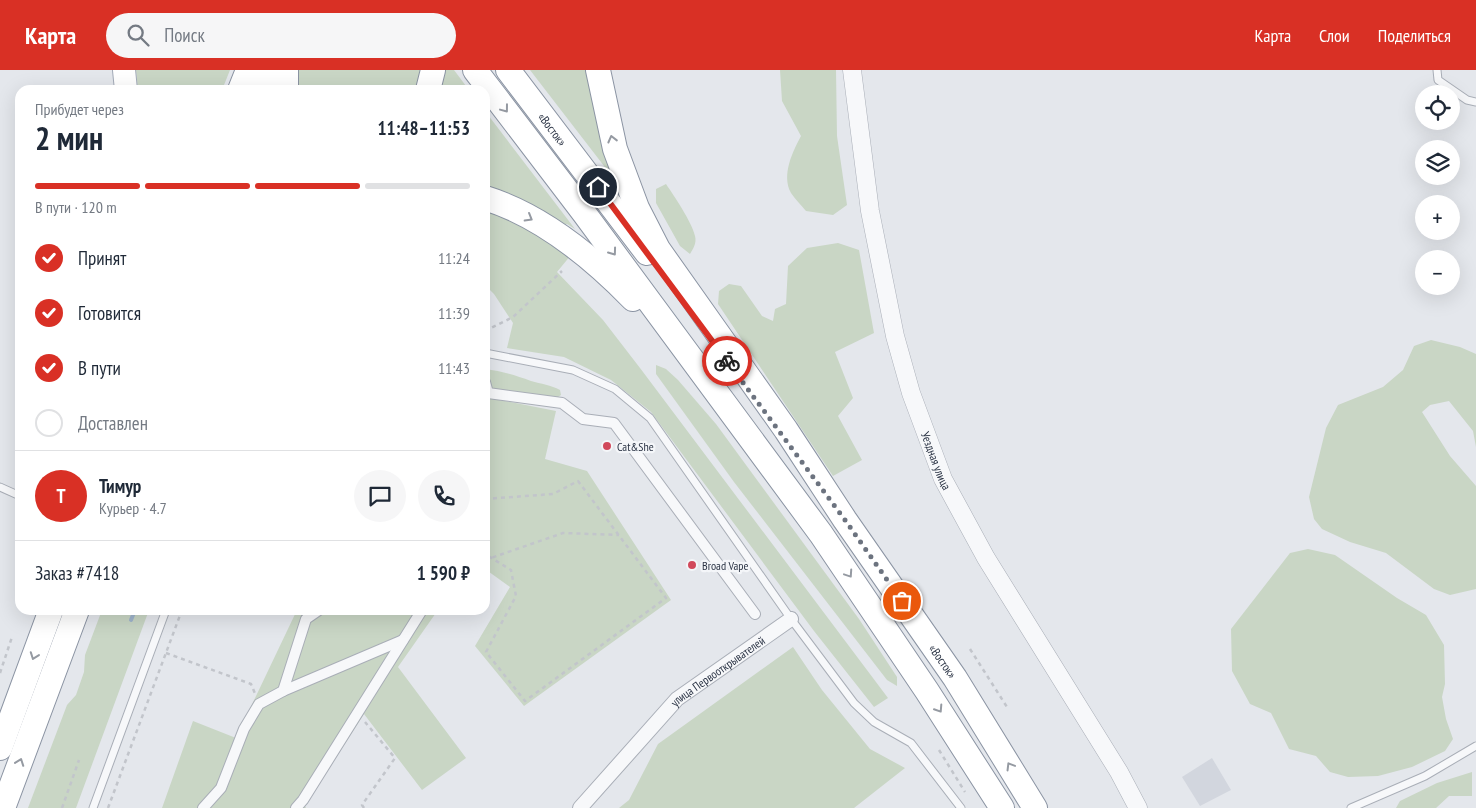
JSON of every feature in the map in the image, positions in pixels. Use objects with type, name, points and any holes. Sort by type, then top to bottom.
[{"type":"highway","points":[[242,85],[248,70]]},
{"type":"highway","points":[[266,85],[272,70]]},
{"type":"highway","points":[[286,70],[286,85]]},
{"type":"highway","points":[[429,85],[433,70]]},
{"type":"highway","points":[[475,70],[486,85]]},
{"type":"highway","name":"«Восток»","points":[[508,70],[598,187],[845,520],[955,678],[1035,808]]},
{"type":"highway","points":[[598,70],[614,149],[637,208],[658,248],[786,430],[845,520]]},
{"type":"highway","points":[[490,90],[822,534],[927,691],[1002,808]]},
{"type":"highway","points":[[490,200],[511,208],[544,226],[579,250],[617,282],[639,305],[745,442],[822,534]]},
{"type":"highway","points":[[0,748],[49,615]]},
{"type":"highway","points":[[5,806],[75,615]]},
{"type":"main road","points":[[124,70],[126,85]]},
{"type":"street","name":"Уездная улица","points":[[852,70],[870,211],[895,336],[911,393],[943,479],[986,558],[1119,772],[1138,806]]},
{"type":"street","points":[[490,393],[562,403],[583,419],[614,423],[755,614]]},
{"type":"street","points":[[283,691],[306,619],[311,615]]},
{"type":"street","points":[[296,808],[303,800],[419,615]]},
{"type":"street","name":"улица Первооткрывателей","points":[[580,808],[677,699],[791,619]]},
{"type":"street","points":[[204,808],[221,788],[244,729],[259,704],[283,691],[403,640]]},
{"type":"street","points":[[1022,787],[1041,808]]},
{"type":"lane","points":[[1437,70],[1438,80],[1467,100],[1476,102]]},
{"type":"lane","points":[[490,354],[573,370],[615,389],[650,418],[791,619],[854,703],[874,722],[911,743],[960,808]]},
{"type":"lane","points":[[1,488],[15,494]]},
{"type":"lane","points":[[93,808],[164,615]]},
{"type":"lane","points":[[1351,808],[1425,776],[1476,746]]},
{"type":"path","points":[[490,329],[513,317],[562,271]]},
{"type":"path","points":[[490,499],[553,494],[578,481],[666,598],[525,700],[486,652],[516,596],[511,570],[491,558]]},
{"type":"path","points":[[491,558],[563,533],[619,535]]},
{"type":"path","points":[[108,808],[180,615]]},
{"type":"path","points":[[0,673],[12,637]]},
{"type":"path","points":[[970,649],[1007,707]]},
{"type":"path","points":[[166,652],[251,684],[259,704]]},
{"type":"path","points":[[357,713],[395,758],[362,805],[364,808]]},
{"type":"path","points":[[939,750],[966,792]]},
{"type":"path","points":[[62,808],[79,760]]},
{"type":"shaded area","points":[[1212,758],[1231,790],[1200,806],[1182,777]]},
{"type":"green space","points":[[136,70],[230,70],[224,85],[138,85]]},
{"type":"green space","points":[[296,70],[423,70],[418,85],[296,85]]},
{"type":"green space","points":[[444,70],[454,70],[465,85],[440,85]]},
{"type":"green space","points":[[530,70],[589,70],[611,175]]},
{"type":"green space","points":[[780,70],[836,70],[837,136],[847,205],[833,215],[806,211],[791,193],[788,186],[789,163],[801,136],[782,101]]},
{"type":"green space","points":[[490,118],[575,229],[519,199],[490,187]]},
{"type":"green space","points":[[666,184],[693,230],[695,241],[690,254],[680,246],[656,203],[656,189]]},
{"type":"green space","points":[[490,208],[571,255],[557,272],[603,320],[888,698],[874,707],[814,631],[651,412],[611,380],[564,357],[507,348],[513,323],[490,290]]},
{"type":"green space","points":[[838,243],[859,250],[874,333],[835,352],[853,398],[838,416],[862,460],[833,476],[718,304],[719,291],[729,284],[741,286],[762,316],[773,321],[775,309],[786,304],[788,266],[807,248]]},
{"type":"green space","points":[[1431,340],[1460,347],[1476,354],[1476,447],[1473,431],[1449,401],[1430,405],[1422,412],[1450,456],[1476,486],[1476,589],[1450,595],[1434,589],[1386,553],[1350,542],[1322,529],[1314,519],[1309,497],[1326,428],[1338,405],[1383,387],[1403,370],[1414,346]]},
{"type":"green space","points":[[656,365],[666,369],[678,380],[716,424],[859,619],[897,677],[897,686],[887,680],[734,482],[656,374]]},
{"type":"green space","points":[[490,370],[553,387],[560,390],[561,395],[558,397],[494,390],[490,386]]},
{"type":"green space","points":[[490,398],[556,411],[545,459],[587,471],[671,600],[524,706],[475,646],[510,587],[490,573]]},
{"type":"green space","points":[[1308,549],[1335,555],[1397,598],[1426,615],[1444,645],[1445,684],[1442,697],[1446,719],[1453,739],[1445,751],[1412,767],[1378,776],[1348,777],[1330,772],[1316,756],[1289,749],[1271,713],[1250,704],[1232,671],[1231,629],[1290,553]]},
{"type":"green space","points":[[100,615],[147,615],[76,808],[28,808],[67,705],[76,695],[84,672],[85,655]]},
{"type":"green space","points":[[295,615],[434,615],[398,667],[466,758],[422,790],[364,714],[305,806],[306,808],[162,808],[193,721],[236,738]]},
{"type":"green space","points":[[793,647],[822,690],[870,749],[905,768],[854,808],[619,808],[629,800],[658,744]]},
{"type":"green space","points":[[1472,772],[1472,796],[1449,796],[1436,808],[1396,808],[1400,801],[1437,783]]},
{"type":"waterway","points":[[131,620],[133,615]]},
{"type":"way so far","points":[[727,361],[845,520],[902,601]]},
{"type":"place","name":"Cat&She","points":[[607,446]]},
{"type":"place","name":"Broad Vape","points":[[692,565]]},
{"type":"route","points":[[598,187],[727,361]]}]
